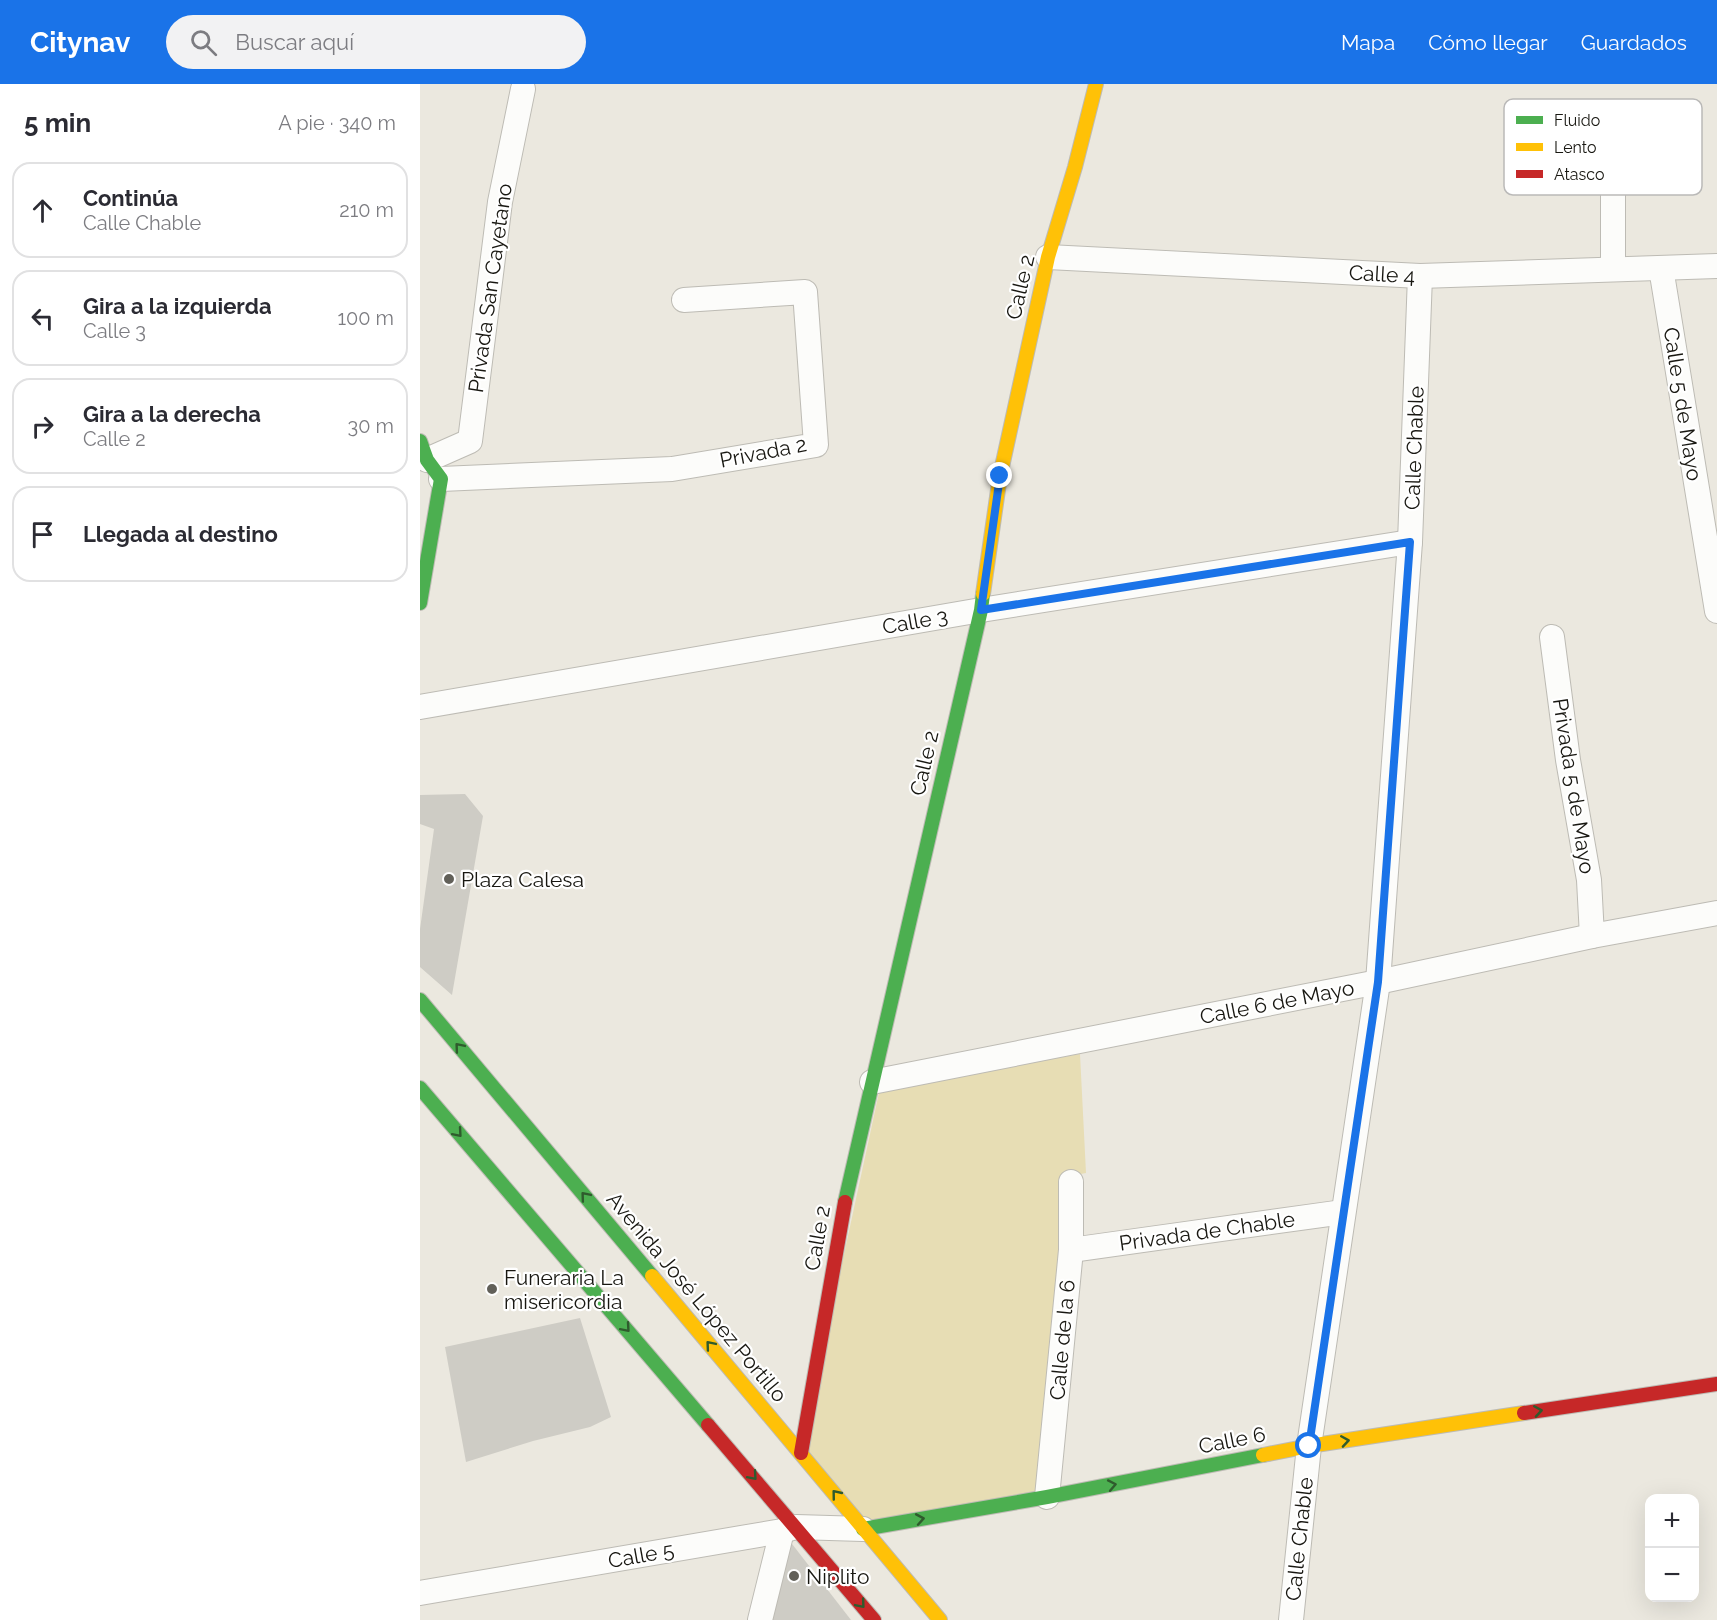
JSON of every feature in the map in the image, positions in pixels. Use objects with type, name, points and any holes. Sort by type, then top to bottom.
[{"type":"street","name":"Calle 2","points":[[801,1453],[841,1218],[981,610],[1000,476],[1048,257],[1075,167],[1096,84]]},
{"type":"street","name":"Privada San Cayetano","points":[[429,460],[470,441],[500,202],[523,89]]},
{"type":"street","points":[[1613,195],[1613,269]]},
{"type":"street","name":"Calle 4","points":[[1048,257],[1420,276],[1717,266]]},
{"type":"street","name":"Calle 5 de Mayo","points":[[1661,268],[1717,611]]},
{"type":"street","name":"Calle Chable","points":[[1291,1620],[1309,1446],[1378,982],[1410,542],[1420,276]]},
{"type":"street","name":"Privada 2","points":[[429,460],[672,469],[816,444],[805,292],[684,300]]},
{"type":"street","points":[[420,603],[429,460]]},
{"type":"street","name":"Calle 3","points":[[420,707],[981,610],[1410,542]]},
{"type":"street","name":"Privada 5 de Mayo","points":[[1552,637],[1568,760],[1589,880],[1592,936]]},
{"type":"street","name":"Calle 6 de Mayo","points":[[872,1082],[1378,982],[1592,936],[1717,913]]},
{"type":"street","name":"Avenida José López Portillo","points":[[420,1000],[940,1620]]},
{"type":"street","points":[[420,1088],[789,1529],[874,1620]]},
{"type":"street","name":"Calle de la 6","points":[[1047,1497],[1071,1250],[1071,1182]]},
{"type":"street","name":"Privada de Chable","points":[[1071,1250],[1343,1212]]},
{"type":"street","name":"Calle 6","points":[[863,1529],[1047,1497],[1309,1446],[1717,1384]]},
{"type":"street","points":[[760,1620],[789,1529]]},
{"type":"street","name":"Calle 5","points":[[420,1593],[789,1529],[863,1529]]},
{"type":"shaded area","points":[[1080,1054],[1086,1173],[1075,1175],[1046,1494],[864,1528],[801,1453],[880,1088]]},
{"type":"building","name":"Plaza Calesa","points":[[465,794],[483,816],[452,995],[420,967],[420,929],[434,829],[420,824],[420,795]]},
{"type":"building","points":[[580,1318],[611,1417],[590,1427],[533,1441],[466,1462],[445,1347]]},
{"type":"building","name":"Niplito","points":[[782,1531],[851,1620],[762,1620]]},
{"type":"traffic: fast","points":[[420,441],[427,460],[441,479],[420,603]]},
{"type":"traffic: fast","points":[[845,1202],[983,594]]},
{"type":"traffic: fast","points":[[420,1000],[652,1276]]},
{"type":"traffic: fast","points":[[420,1088],[708,1425]]},
{"type":"traffic: fast","points":[[863,1529],[1047,1497],[1263,1455]]},
{"type":"traffic: slow","points":[[983,594],[1000,476],[1048,257],[1075,167],[1096,84]]},
{"type":"traffic: slow","points":[[652,1276],[940,1620]]},
{"type":"traffic: slow","points":[[1263,1455],[1524,1413]]},
{"type":"traffic: jam","points":[[801,1453],[845,1202]]},
{"type":"traffic: jam","points":[[1524,1413],[1717,1384]]},
{"type":"traffic: jam","points":[[708,1425],[874,1620]]},
{"type":"place","name":"Plaza Calesa","points":[[449,879]]},
{"type":"place","name":"Funeraria La misericordia","points":[[492,1289]]},
{"type":"place","name":"Niplito","points":[[794,1576]]},
{"type":"route","points":[[1000,476],[981,610],[1410,542],[1378,982],[1309,1446]]}]
